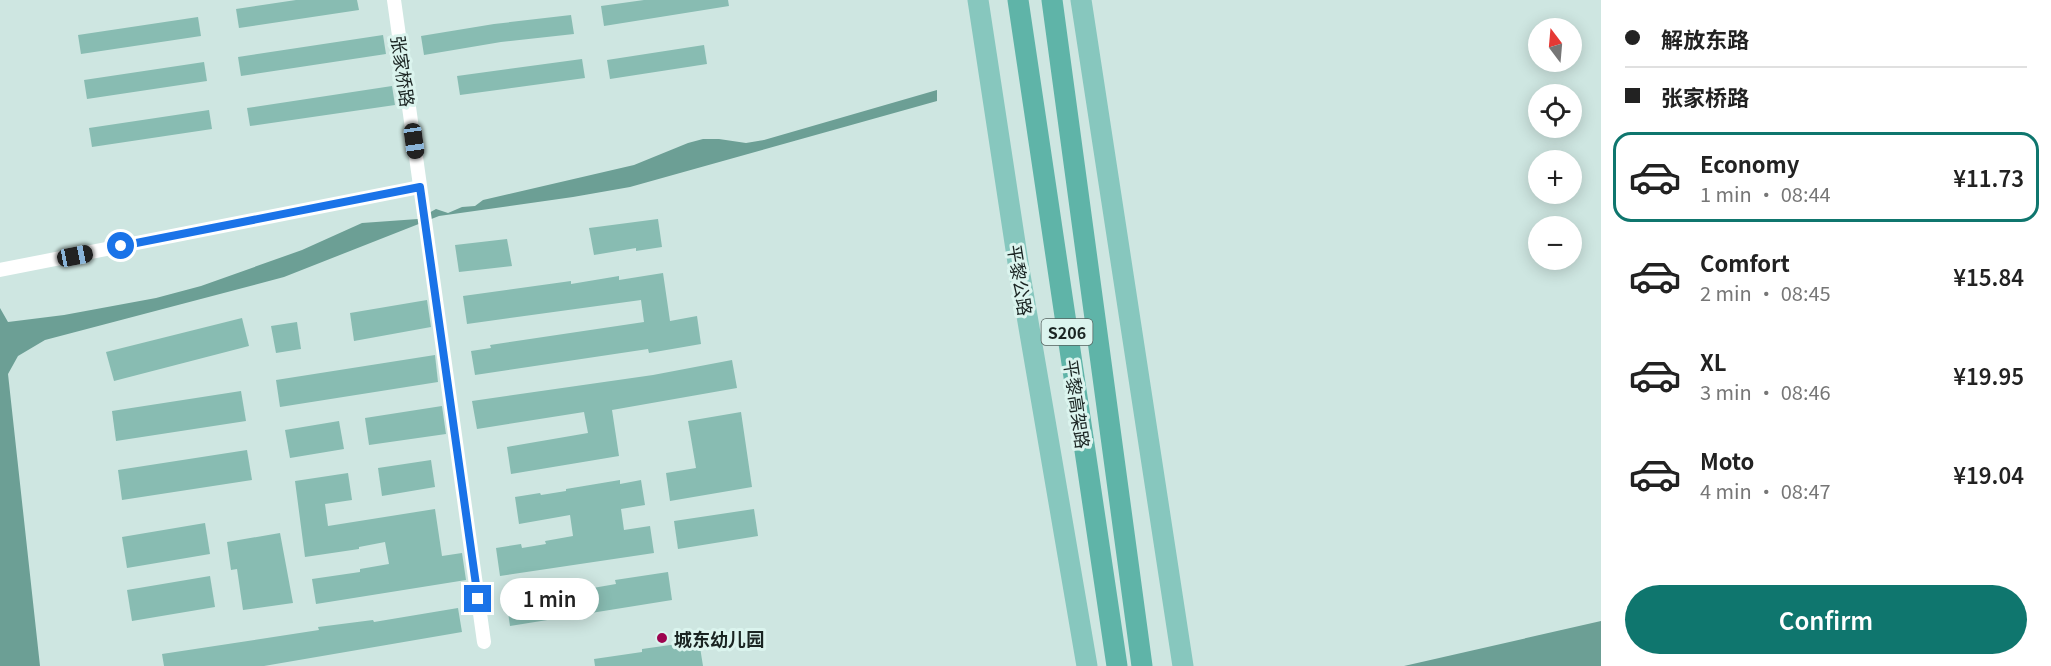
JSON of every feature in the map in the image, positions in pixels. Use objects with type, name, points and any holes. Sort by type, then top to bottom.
[{"type":"highway","name":"平黎高架路","points":[[1018,0],[1117,666]]},
{"type":"highway","name":"平黎高架路","points":[[1052,0],[1142,666]]},
{"type":"main road","name":"平黎公路","points":[[978,0],[1019,270],[1087,666]]},
{"type":"main road","points":[[1081,0],[1183,666]]},
{"type":"street","name":"张家桥路","points":[[394,0],[484,642]]},
{"type":"street","points":[[3,270],[420,187]]},
{"type":"shaded area","points":[[937,90],[937,101],[630,187],[439,216],[284,277],[45,340],[18,356],[8,374],[40,666],[0,666],[0,308],[8,322],[64,315],[156,298],[201,286],[302,250],[362,223],[418,219],[436,209],[448,213],[462,207],[475,206],[483,200],[634,165],[703,139],[746,143],[764,140]]},
{"type":"shaded area","points":[[1601,621],[1601,666],[1404,666]]},
{"type":"building","points":[[296,0],[357,0],[359,10],[239,28],[236,9]]},
{"type":"building","points":[[644,0],[728,0],[729,6],[604,26],[601,6]]},
{"type":"building","points":[[571,15],[574,34],[501,42],[424,55],[421,36]]},
{"type":"building","points":[[198,17],[201,36],[81,54],[78,35]]},
{"type":"building","points":[[383,35],[386,54],[241,76],[238,57]]},
{"type":"building","points":[[704,45],[707,64],[610,79],[607,60]]},
{"type":"building","points":[[582,59],[585,78],[460,95],[457,76]]},
{"type":"building","points":[[204,62],[207,81],[87,99],[84,80]]},
{"type":"building","points":[[392,86],[395,105],[250,126],[247,108]]},
{"type":"building","points":[[209,110],[212,129],[92,147],[89,128]]},
{"type":"building","points":[[658,219],[662,247],[636,251],[636,248],[594,255],[589,228]]},
{"type":"building","points":[[507,239],[512,266],[459,272],[455,245]]},
{"type":"building","points":[[663,273],[670,321],[697,316],[701,344],[649,353],[648,349],[475,375],[471,351],[491,348],[490,345],[644,322],[641,300],[467,324],[463,296],[571,281],[571,284],[619,276],[619,280]]},
{"type":"building","points":[[427,300],[431,327],[354,341],[350,313]]},
{"type":"building","points":[[242,318],[249,346],[114,381],[106,352]]},
{"type":"building","points":[[297,322],[301,349],[276,353],[271,326]]},
{"type":"building","points":[[435,355],[438,382],[280,407],[276,380]]},
{"type":"building","points":[[732,360],[737,388],[612,410],[619,456],[511,474],[507,447],[588,433],[584,412],[477,429],[472,401],[653,375]]},
{"type":"building","points":[[241,391],[246,421],[116,441],[112,411]]},
{"type":"building","points":[[442,406],[446,434],[369,445],[365,418]]},
{"type":"building","points":[[741,412],[752,487],[670,501],[666,473],[696,468],[688,421]]},
{"type":"building","points":[[339,421],[344,449],[290,458],[285,430]]},
{"type":"building","points":[[247,450],[252,480],[122,500],[118,470]]},
{"type":"building","points":[[431,460],[435,487],[382,496],[378,468]]},
{"type":"building","points":[[348,473],[352,500],[325,504],[328,526],[435,509],[442,556],[462,553],[466,580],[316,604],[312,579],[360,572],[360,569],[389,564],[385,542],[359,547],[359,549],[305,557],[295,481]]},
{"type":"building","points":[[620,480],[620,484],[641,480],[645,505],[621,509],[624,530],[650,526],[654,553],[500,576],[496,548],[521,544],[522,548],[573,536],[570,515],[519,524],[515,497],[566,491],[566,489]]},
{"type":"building","points":[[754,509],[758,536],[678,549],[674,521]]},
{"type":"building","points":[[205,523],[210,554],[127,568],[122,537]]},
{"type":"building","points":[[280,533],[293,603],[243,610],[237,569],[231,570],[227,542]]},
{"type":"building","points":[[668,572],[672,600],[510,626],[506,599],[586,587],[587,589],[616,584],[615,580]]},
{"type":"building","points":[[210,576],[215,607],[132,621],[127,590]]},
{"type":"building","points":[[458,608],[462,632],[264,666],[164,666],[162,654],[319,630],[318,627],[373,620],[374,622]]},
{"type":"building","points":[[699,641],[703,666],[595,666],[594,659]]},
{"type":"place","name":"城东幼儿园","points":[[662,638]]},
{"type":"route","points":[[121,246],[420,187],[478,599]]}]
